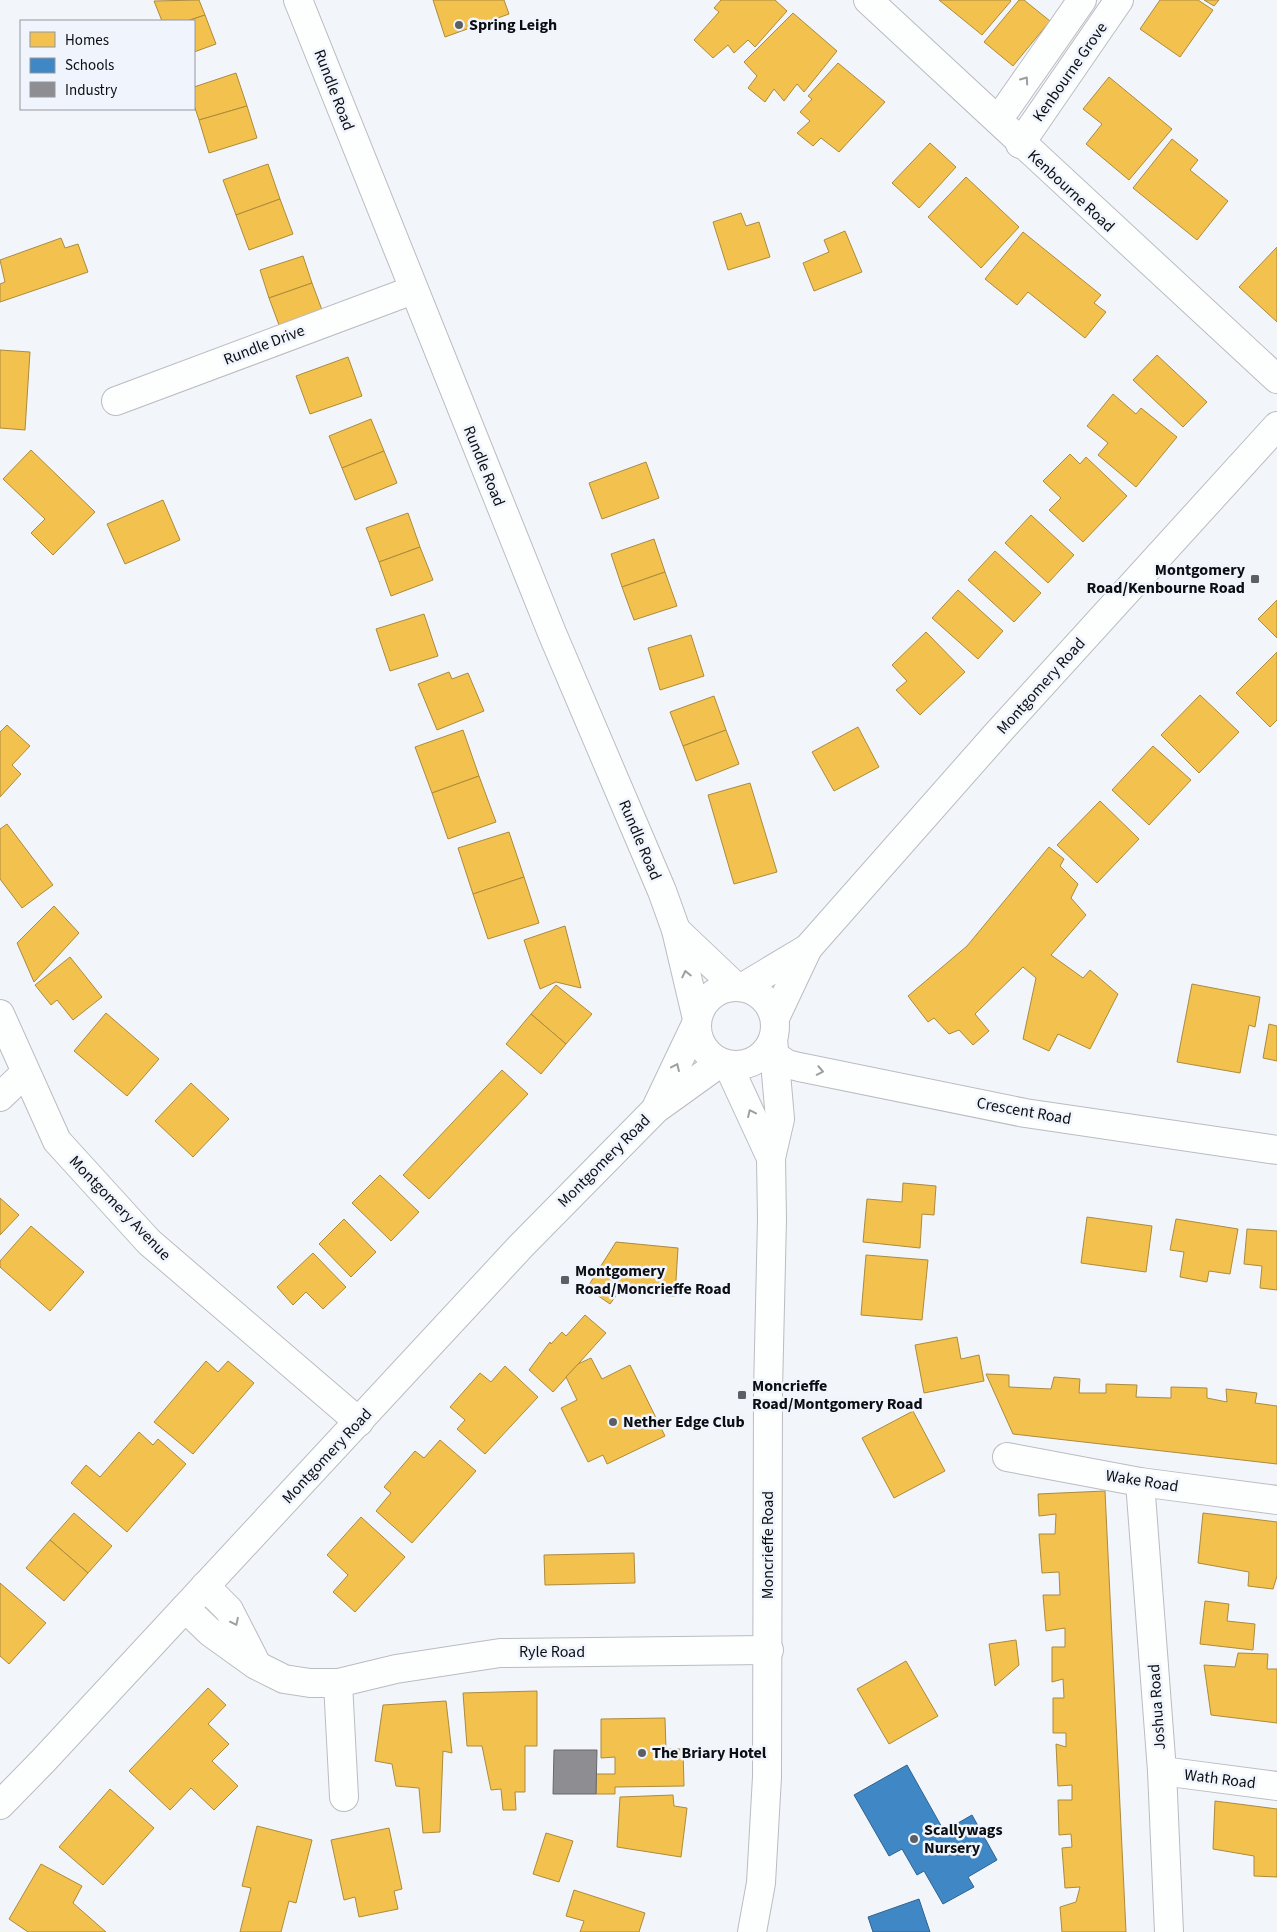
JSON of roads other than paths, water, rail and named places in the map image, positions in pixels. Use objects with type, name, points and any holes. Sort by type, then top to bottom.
[{"type":"street","name":"Rundle Road","points":[[298,0],[548,624],[662,890],[676,930],[696,1021]]},
{"type":"street","name":"Kenbourne Road","points":[[868,0],[998,120],[1020,144],[1277,379]]},
{"type":"street","name":"Kenbourne Grove","points":[[998,120],[1082,0]]},
{"type":"street","name":"Kenbourne Grove","points":[[1020,144],[1120,0]]},
{"type":"street","name":"Rundle Drive","points":[[116,401],[413,290]]},
{"type":"street","name":"Montgomery Road","points":[[739,987],[808,948],[996,735],[1277,426]]},
{"type":"street","name":"Rundle Road","points":[[676,930],[739,987]]},
{"type":"street","name":"Montgomery Road","points":[[774,1038],[808,948]]},
{"type":"street","points":[[739,987],[763,998],[774,1038],[769,1048],[755,1060],[738,1066],[724,1064],[710,1056],[702,1047],[696,1021],[700,1008],[711,996],[725,988],[739,987]]},
{"type":"street","name":"Montgomery Avenue","points":[[0,1014],[57,1141],[149,1242],[359,1422]]},
{"type":"street","name":"Montgomery Road","points":[[656,1109],[696,1021]]},
{"type":"street","name":"Crescent Road","points":[[774,1038],[787,1064],[799,1067],[1025,1113],[1277,1150]]},
{"type":"street","name":"Moncrieffe Road","points":[[752,1932],[761,1883],[766,1777],[769,1650],[768,1391],[772,1219],[771,1158],[780,1119],[774,1038]]},
{"type":"street","name":"Montgomery Road","points":[[0,1805],[359,1422],[520,1246],[656,1109],[724,1064]]},
{"type":"street","name":"Moncrieffe Road","points":[[724,1064],[771,1158]]},
{"type":"street","points":[[0,1097],[25,1073]]},
{"type":"street","name":"Wake Road","points":[[1007,1457],[1140,1482],[1277,1500]]},
{"type":"street","name":"Joshua Road","points":[[1140,1482],[1162,1771],[1169,1932]]},
{"type":"street","points":[[205,1586],[229,1610],[256,1665]]},
{"type":"street","name":"Ryle Road","points":[[185,1608],[210,1632],[256,1665],[284,1679],[310,1683],[338,1683],[396,1669],[500,1652],[769,1650]]},
{"type":"street","points":[[338,1683],[344,1797]]},
{"type":"street","name":"Wath Road","points":[[1162,1771],[1277,1786]]},
{"type":"place","name":"Spring Leigh","points":[[459,25]]},
{"type":"place","name":"Montgomery Road/Kenbourne Road","points":[[1255,579]]},
{"type":"place","name":"Montgomery Road/Moncrieffe Road","points":[[565,1280]]},
{"type":"place","name":"Moncrieffe Road/Montgomery Road","points":[[742,1395]]},
{"type":"place","name":"Nether Edge Club","points":[[613,1422]]},
{"type":"place","name":"The Briary Hotel","points":[[642,1753]]},
{"type":"place","name":"Scallywags Nursery","points":[[914,1839]]}]
